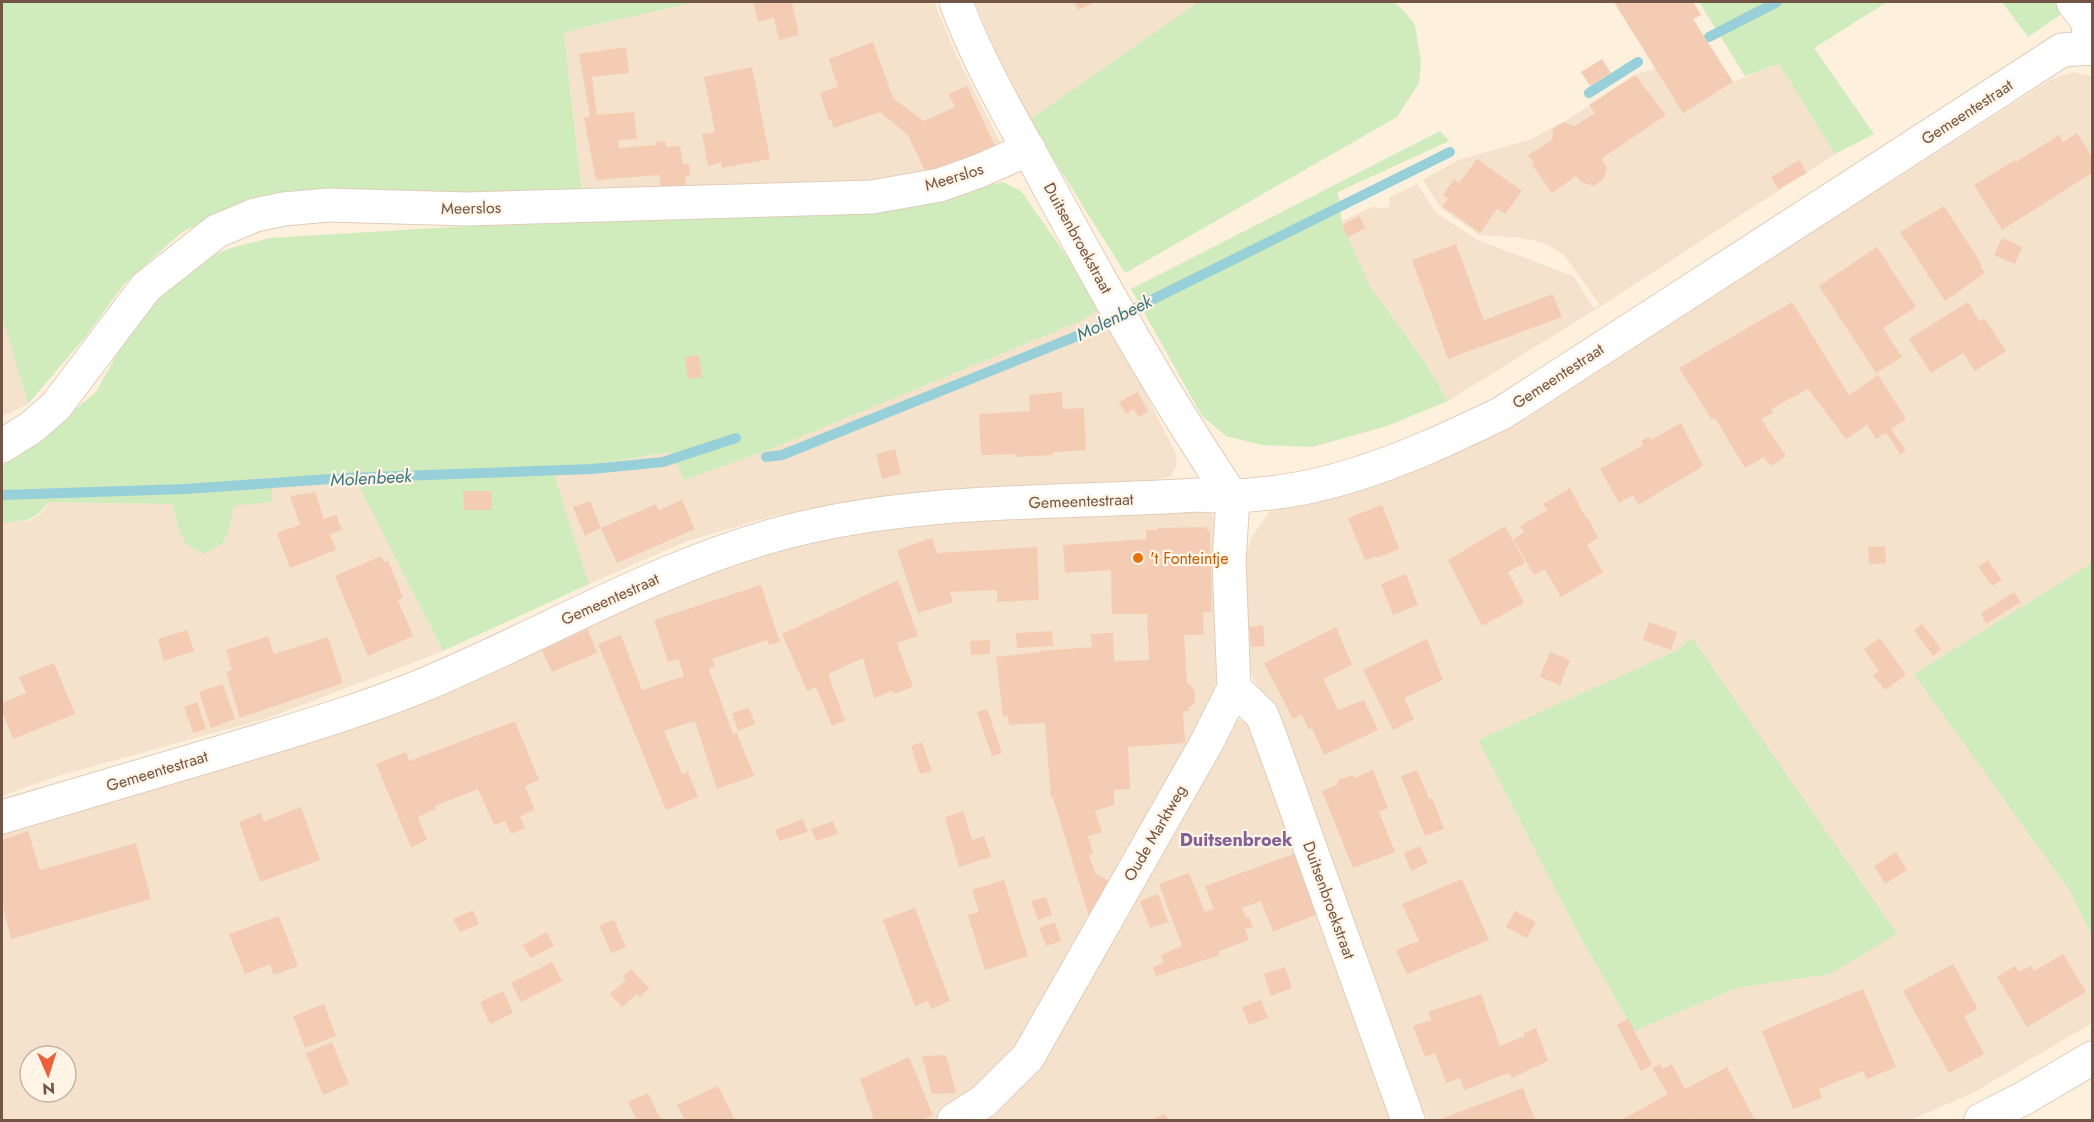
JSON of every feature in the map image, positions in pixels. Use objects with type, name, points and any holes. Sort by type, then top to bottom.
[{"type":"street","name":"Duitsenbroekstraat","points":[[956,2],[984,68],[1112,299],[1191,436],[1233,498]]},
{"type":"street","points":[[2073,2],[2087,20],[2092,48]]},
{"type":"street","name":"Gemeentestraat","points":[[2,817],[364,708],[424,685],[647,581],[723,550],[788,531],[868,515],[949,505],[1198,495],[1233,498],[1289,492],[1365,473],[1435,446],[1502,413],[2062,50],[2092,48]]},
{"type":"street","name":"Meerslos","points":[[2,446],[33,427],[56,406],[146,287],[217,231],[255,214],[328,205],[467,209],[872,197],[940,184],[979,171],[1029,149]]},
{"type":"street","name":"Oude Marktweg","points":[[954,1120],[984,1101],[1028,1057],[1207,742],[1234,688],[1229,561],[1233,498]]},
{"type":"street","name":"Duitsenbroekstraat","points":[[1234,688],[1262,715],[1408,1120]]},
{"type":"street","points":[[1981,1120],[2026,1097],[2092,1058]]},
{"type":"shaded area","points":[[696,2],[934,2],[956,55],[1002,146],[921,180],[582,194],[564,34]]},
{"type":"shaded area","points":[[975,2],[1198,2],[1029,120],[997,55]]},
{"type":"shaded area","points":[[1712,49],[1733,82],[1779,64],[1835,154],[1601,306],[1448,401],[1424,361],[1370,286],[1339,222],[1372,207],[1385,209],[1389,206],[1390,197],[1417,184],[1436,213],[1478,240],[1573,276],[1594,308],[1600,305],[1564,255],[1544,243],[1522,238],[1479,235],[1441,208],[1423,180],[1458,160],[1529,140],[1569,119],[1635,75]]},
{"type":"shaded area","points":[[2073,72],[2092,76],[2092,563],[1915,674],[2069,890],[2092,936],[2092,1023],[1971,1094],[1910,1120],[1428,1120],[1381,1009],[1291,766],[1250,670],[1244,637],[1242,568],[1252,537],[1269,512],[1375,485],[1433,463],[1518,421],[2050,80]],"holes":[[[1692,638],[1830,974],[1737,988],[1634,1031],[1577,931],[1478,740],[1676,651]]]},
{"type":"shaded area","points":[[1102,307],[1175,452],[1177,463],[1172,476],[1147,482],[889,497],[777,515],[687,541],[589,584],[553,471],[672,452],[684,480],[771,449],[1081,321]]},
{"type":"shaded area","points":[[2,316],[28,404],[2,416]]},
{"type":"shaded area","points":[[355,479],[443,651],[268,718],[58,776],[2,796],[2,523],[28,521],[41,514],[48,502],[172,504],[179,530],[228,531],[234,506],[273,482]]},
{"type":"shaded area","points":[[1209,511],[1219,525],[1221,644],[1212,707],[1011,1056],[938,1120],[2,1120],[2,830],[695,572],[869,525]]},
{"type":"shaded area","points":[[1237,719],[1247,723],[1299,852],[1396,1120],[979,1120]]},
{"type":"green space","points":[[2,2],[696,2],[564,34],[582,194],[205,221],[181,233],[124,284],[86,336],[28,404],[2,316]]},
{"type":"green space","points":[[1198,2],[1394,2],[1415,25],[1421,62],[1419,83],[1397,117],[1125,273],[1029,120]]},
{"type":"green space","points":[[1699,2],[1887,2],[1814,48],[1874,134],[1835,154],[1779,64],[1745,76]]},
{"type":"green space","points":[[2002,2],[2064,2],[2070,8],[2028,37]]},
{"type":"green space","points":[[1440,131],[1449,141],[1338,192],[1342,225],[1370,286],[1424,361],[1448,401],[1387,426],[1312,447],[1262,445],[1226,436],[1202,416],[1131,289]]},
{"type":"green space","points":[[1003,182],[1021,191],[1102,307],[1081,321],[771,449],[684,480],[671,452],[553,471],[589,584],[443,651],[355,479],[273,482],[271,502],[234,506],[223,543],[204,554],[187,545],[179,530],[172,504],[48,502],[34,517],[23,521],[2,523],[2,465],[26,451],[96,392],[135,322],[181,268],[231,248],[270,238],[452,227],[864,213],[927,201]]},
{"type":"green space","points":[[2092,563],[2092,936],[2069,890],[1914,674]]},
{"type":"green space","points":[[1692,638],[1897,934],[1830,974],[1737,988],[1634,1031],[1577,931],[1478,740],[1676,651]]},
{"type":"building","points":[[753,2],[792,2],[799,35],[779,40],[774,18],[758,22]]},
{"type":"building","points":[[1074,2],[1096,2],[1078,10]]},
{"type":"building","points":[[1614,2],[1693,2],[1701,15],[1693,19],[1733,82],[1683,113]]},
{"type":"building","points":[[873,42],[893,98],[924,121],[955,107],[949,94],[967,86],[995,146],[946,169],[927,175],[908,135],[880,112],[834,128],[820,93],[838,87],[829,59]]},
{"type":"building","points":[[626,47],[629,73],[592,77],[597,115],[634,112],[637,139],[618,140],[619,148],[656,145],[656,142],[665,141],[666,147],[680,146],[683,164],[689,164],[690,176],[685,177],[686,185],[661,187],[659,175],[596,180],[584,118],[590,116],[579,54]]},
{"type":"building","points":[[1602,59],[1611,73],[1590,86],[1581,72]]},
{"type":"building","points":[[752,67],[770,159],[722,168],[721,162],[708,166],[702,134],[715,132],[704,77]]},
{"type":"building","points":[[1635,75],[1666,115],[1601,159],[1607,167],[1604,178],[1594,186],[1581,182],[1576,176],[1552,193],[1532,165],[1534,163],[1528,155],[1552,140],[1553,129],[1563,122],[1575,126],[1595,113],[1589,105]]},
{"type":"building","points":[[2077,133],[2092,157],[2092,173],[2002,230],[1974,185],[2059,135],[2063,142]]},
{"type":"building","points":[[1477,159],[1522,191],[1505,214],[1497,209],[1480,233],[1442,206],[1448,199],[1443,195],[1454,179],[1459,183]]},
{"type":"building","points":[[1799,160],[1807,173],[1778,189],[1771,177]]},
{"type":"building","points":[[1944,206],[1985,273],[1945,301],[1900,232]]},
{"type":"building","points":[[1359,216],[1366,228],[1348,237],[1342,225]]},
{"type":"building","points":[[2002,238],[2022,247],[2015,264],[1994,255]]},
{"type":"building","points":[[1456,244],[1484,320],[1553,294],[1562,317],[1448,359],[1412,260]]},
{"type":"building","points":[[1877,247],[1916,307],[1883,328],[1902,357],[1876,373],[1819,286]]},
{"type":"building","points":[[1792,302],[1849,395],[1878,375],[1906,419],[1891,429],[1906,451],[1900,454],[1886,433],[1876,439],[1867,425],[1846,439],[1808,389],[1771,409],[1773,413],[1761,419],[1786,456],[1771,466],[1764,457],[1745,468],[1715,418],[1712,420],[1679,368]]},
{"type":"building","points":[[1968,302],[1979,321],[1985,319],[2006,351],[1975,371],[1963,353],[1931,373],[1909,339]]},
{"type":"building","points":[[699,355],[702,377],[688,379],[685,357]]},
{"type":"building","points":[[1062,392],[1063,409],[1084,408],[1086,450],[1015,457],[1015,454],[981,455],[979,414],[1030,411],[1029,395]]},
{"type":"building","points":[[1138,392],[1148,412],[1138,417],[1134,409],[1126,414],[1119,402]]},
{"type":"building","points":[[1681,423],[1703,466],[1638,505],[1633,495],[1619,503],[1600,469],[1643,445],[1641,441],[1649,437],[1651,440]]},
{"type":"building","points":[[895,449],[901,474],[882,479],[876,454]]},
{"type":"building","points":[[1570,488],[1598,538],[1587,545],[1603,572],[1561,597],[1545,569],[1534,575],[1513,539],[1524,532],[1520,526],[1548,510],[1543,504]]},
{"type":"building","points":[[463,491],[491,491],[492,510],[464,510]]},
{"type":"building","points":[[315,492],[324,519],[336,515],[342,530],[330,534],[336,550],[290,568],[277,533],[300,525],[290,496]]},
{"type":"building","points":[[682,500],[695,529],[617,563],[601,528],[656,504],[659,510]]},
{"type":"building","points":[[590,501],[601,528],[585,536],[573,507]]},
{"type":"building","points":[[1382,505],[1399,549],[1365,560],[1348,518]]},
{"type":"building","points":[[1505,526],[1525,563],[1508,572],[1524,603],[1482,626],[1448,560]]},
{"type":"building","points":[[1205,527],[1210,532],[1212,612],[1203,612],[1204,635],[1184,635],[1187,682],[1195,691],[1194,704],[1189,711],[1183,711],[1185,743],[1128,747],[1130,789],[1114,790],[1114,805],[1095,811],[1102,832],[1088,836],[1093,853],[1089,855],[1095,873],[1111,882],[1090,919],[1053,798],[1051,798],[1045,723],[1009,725],[1008,716],[1003,717],[996,657],[1092,647],[1091,634],[1113,633],[1114,661],[1149,660],[1147,614],[1112,614],[1111,570],[1065,573],[1063,545],[1146,539],[1146,530],[1158,530],[1158,528]]},
{"type":"building","points":[[932,538],[937,553],[1037,547],[1039,600],[997,602],[997,590],[950,592],[953,602],[918,613],[897,550]]},
{"type":"building","points":[[1885,546],[1886,563],[1869,564],[1868,547]]},
{"type":"building","points":[[381,556],[384,562],[388,561],[403,597],[398,600],[413,636],[368,656],[335,576]]},
{"type":"building","points":[[1988,560],[2002,580],[1992,586],[1978,567]]},
{"type":"building","points":[[1406,574],[1418,605],[1393,615],[1381,584]]},
{"type":"building","points":[[898,580],[918,636],[897,643],[913,687],[893,694],[892,691],[874,698],[863,658],[828,674],[845,721],[832,726],[816,687],[807,691],[782,634]]},
{"type":"building","points":[[761,585],[780,642],[769,645],[767,640],[712,659],[715,666],[709,669],[733,734],[737,733],[754,776],[717,789],[695,721],[664,731],[682,774],[688,772],[698,797],[666,810],[598,644],[621,635],[642,690],[684,676],[678,659],[668,662],[654,620]]},
{"type":"building","points":[[2014,592],[2021,602],[1986,624],[1981,613]]},
{"type":"building","points":[[1649,622],[1677,632],[1671,650],[1643,640]]},
{"type":"building","points":[[1922,624],[1941,649],[1933,656],[1914,630]]},
{"type":"building","points":[[1263,625],[1265,646],[1251,647],[1249,627]]},
{"type":"building","points":[[1336,627],[1352,665],[1323,679],[1338,710],[1364,700],[1378,730],[1324,755],[1312,728],[1309,730],[1302,715],[1293,719],[1264,663]]},
{"type":"building","points":[[588,629],[597,653],[552,672],[542,650]]},
{"type":"building","points":[[187,630],[194,651],[164,661],[158,639]]},
{"type":"building","points":[[1052,631],[1053,646],[1017,648],[1016,633]]},
{"type":"building","points":[[268,636],[274,654],[328,637],[343,683],[240,718],[226,672],[232,670],[226,650]]},
{"type":"building","points":[[1880,638],[1906,675],[1885,690],[1873,675],[1879,671],[1864,649]]},
{"type":"building","points":[[1427,639],[1443,680],[1404,698],[1414,719],[1393,730],[1363,670]]},
{"type":"building","points":[[990,640],[990,654],[971,655],[970,641]]},
{"type":"building","points":[[1550,652],[1570,660],[1560,685],[1540,677]]},
{"type":"building","points":[[54,663],[75,714],[13,739],[2,711],[2,703],[26,693],[19,677]]},
{"type":"building","points":[[223,684],[235,719],[211,728],[199,692]]},
{"type":"building","points":[[197,702],[206,729],[193,733],[184,707]]},
{"type":"building","points":[[749,708],[755,724],[738,731],[732,713]]},
{"type":"building","points":[[987,709],[1002,753],[992,756],[977,712]]},
{"type":"building","points":[[515,721],[539,780],[525,786],[535,810],[520,816],[525,828],[511,834],[505,821],[494,825],[478,789],[435,806],[436,809],[418,817],[427,840],[411,847],[376,764],[406,752],[409,761]]},
{"type":"building","points":[[922,742],[932,771],[920,774],[911,746]]},
{"type":"building","points":[[1373,770],[1388,808],[1379,812],[1395,852],[1353,868],[1322,791],[1337,785],[1338,780],[1352,775],[1354,778]]},
{"type":"building","points":[[1417,770],[1429,799],[1432,798],[1444,829],[1425,836],[1401,776]]},
{"type":"building","points":[[301,807],[320,860],[260,882],[239,822],[261,813],[264,821]]},
{"type":"building","points":[[963,811],[972,840],[984,836],[991,857],[959,867],[945,817]]},
{"type":"building","points":[[803,819],[808,832],[779,841],[775,830]]},
{"type":"building","points":[[833,821],[838,834],[816,841],[811,829]]},
{"type":"building","points":[[28,831],[40,870],[136,843],[151,899],[11,939],[2,904],[2,840]]},
{"type":"building","points":[[1420,846],[1428,863],[1411,871],[1404,853]]},
{"type":"building","points":[[1299,852],[1320,913],[1273,932],[1261,901],[1242,908],[1253,927],[1245,929],[1249,940],[1219,951],[1219,955],[1156,976],[1153,967],[1164,963],[1161,955],[1182,946],[1159,884],[1189,873],[1205,912],[1214,909],[1205,886]]},
{"type":"building","points":[[1896,852],[1907,870],[1885,884],[1874,866]]},
{"type":"building","points":[[1462,879],[1489,940],[1407,974],[1396,950],[1419,941],[1402,904]]},
{"type":"building","points":[[1004,880],[1028,956],[985,970],[968,915],[979,912],[972,890]]},
{"type":"building","points":[[1158,894],[1168,922],[1150,928],[1140,901]]},
{"type":"building","points":[[1046,897],[1052,915],[1038,920],[1031,901]]},
{"type":"building","points":[[915,908],[950,1001],[931,1009],[928,1001],[915,1006],[883,920]]},
{"type":"building","points":[[473,910],[479,924],[460,932],[453,919]]},
{"type":"building","points":[[1515,911],[1536,922],[1527,938],[1506,927]]},
{"type":"building","points":[[279,916],[298,966],[274,975],[270,964],[245,974],[229,934]]},
{"type":"building","points":[[614,920],[626,947],[611,953],[599,925]]},
{"type":"building","points":[[1055,922],[1061,941],[1046,946],[1039,928]]},
{"type":"building","points":[[547,932],[554,946],[530,958],[523,945]]},
{"type":"building","points":[[2063,954],[2086,992],[2027,1027],[1997,977],[2015,966],[2019,972],[2031,966],[2034,971]]},
{"type":"building","points":[[552,962],[562,981],[521,1002],[511,983]]},
{"type":"building","points":[[1953,964],[1978,1009],[1964,1016],[1984,1054],[1949,1073],[1903,991]]},
{"type":"building","points":[[1285,967],[1292,988],[1271,996],[1264,974]]},
{"type":"building","points":[[631,969],[649,988],[640,997],[637,994],[622,1007],[610,994],[626,980],[623,976]]},
{"type":"building","points":[[1863,989],[1896,1067],[1867,1079],[1863,1071],[1819,1089],[1822,1098],[1793,1109],[1762,1031]]},
{"type":"building","points":[[503,991],[513,1013],[490,1024],[480,1002]]},
{"type":"building","points":[[1481,994],[1500,1046],[1525,1036],[1524,1033],[1536,1028],[1548,1061],[1512,1078],[1509,1073],[1464,1090],[1460,1078],[1446,1083],[1435,1053],[1425,1057],[1413,1026],[1431,1020],[1428,1012]]},
{"type":"building","points":[[1261,1000],[1268,1018],[1249,1025],[1242,1007]]},
{"type":"building","points":[[324,1004],[336,1036],[305,1048],[293,1016]]},
{"type":"building","points":[[1628,1019],[1652,1065],[1641,1071],[1617,1025]]},
{"type":"building","points":[[332,1042],[349,1084],[323,1095],[306,1053]]},
{"type":"building","points":[[946,1055],[956,1093],[932,1094],[922,1056]]},
{"type":"building","points":[[909,1057],[933,1115],[922,1120],[874,1120],[860,1079]]},
{"type":"building","points":[[1660,1064],[1663,1069],[1672,1064],[1685,1089],[1727,1067],[1755,1120],[1695,1120],[1694,1118],[1690,1120],[1622,1120],[1668,1094],[1652,1068]]},
{"type":"building","points":[[718,1086],[735,1120],[685,1120],[677,1105]]},
{"type":"building","points":[[1523,1088],[1535,1120],[1438,1120]]},
{"type":"building","points":[[648,1093],[661,1120],[637,1120],[628,1102]]},
{"type":"building","points":[[1165,1114],[1168,1120],[1150,1120]]},
{"type":"waterway","name":"Molenbeek","points":[[1709,37],[1777,2]]},
{"type":"waterway","name":"Molenbeek","points":[[1589,93],[1638,62]]},
{"type":"waterway","name":"Molenbeek","points":[[766,457],[782,455],[1087,332],[1450,152]]},
{"type":"waterway","name":"Molenbeek","points":[[2,495],[185,489],[345,478],[592,469],[663,462],[736,438]]},
{"type":"place","name":"'t Fonteintje","points":[[1138,558]]},
{"type":"district","name":"Duitsenbroek","points":[[1236,840]]}]
